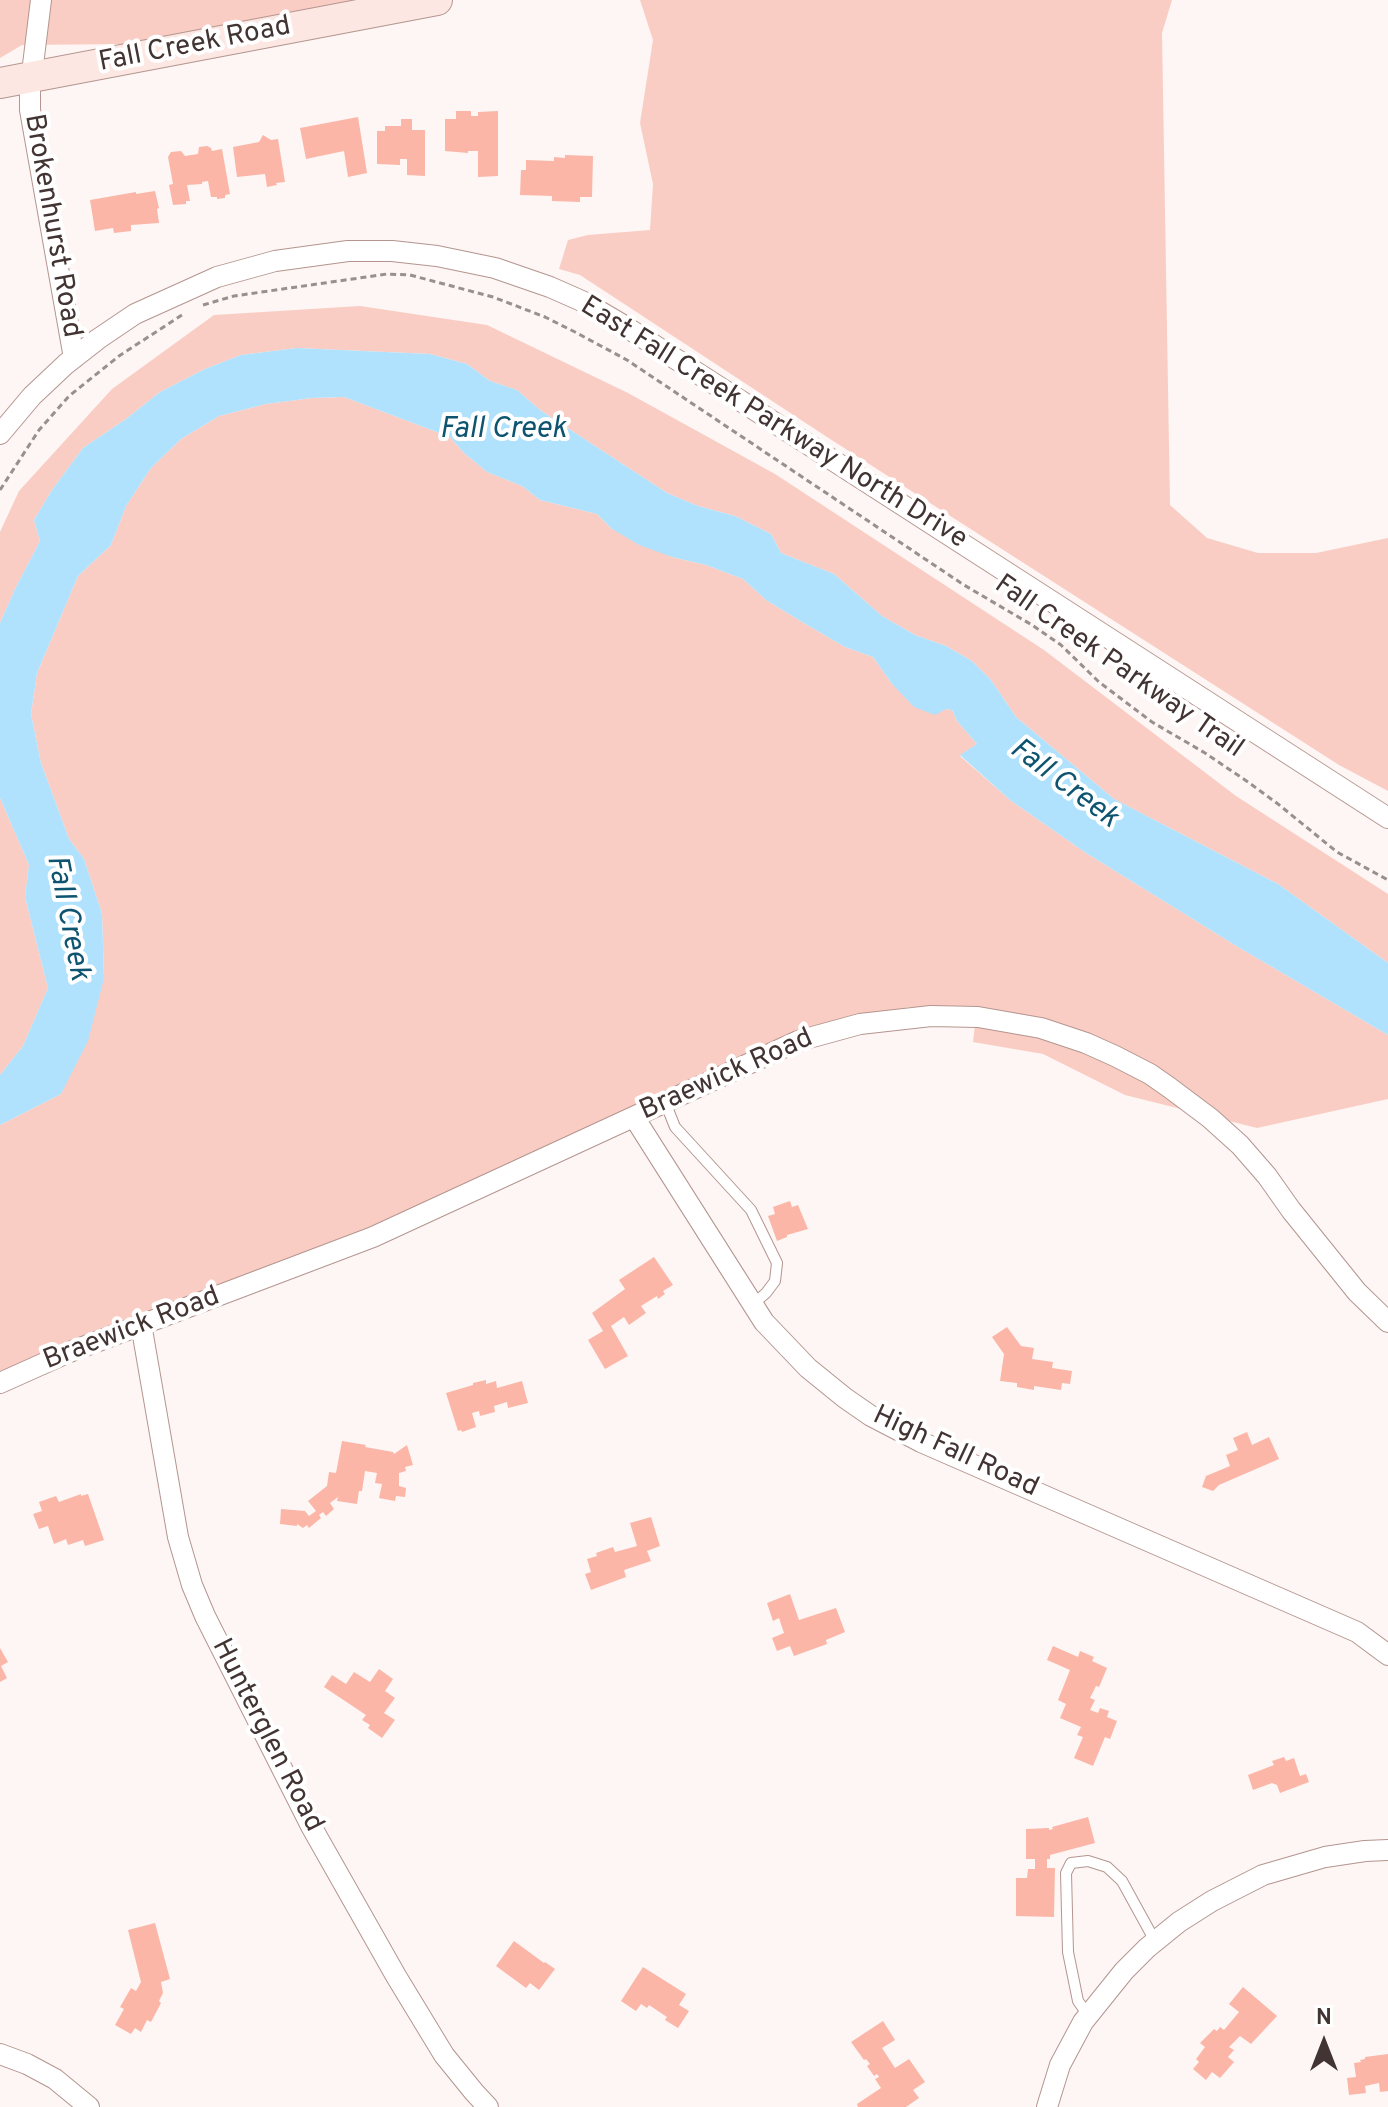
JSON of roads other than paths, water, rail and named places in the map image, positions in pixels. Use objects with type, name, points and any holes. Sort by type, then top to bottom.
[{"type":"main road","name":"Fall Creek Road","points":[[0,83],[437,0]]},
{"type":"street","name":"Brokenhurst Road","points":[[41,0],[30,110],[74,358]]},
{"type":"street","name":"East Fall Creek Parkway North Drive","points":[[0,434],[32,396],[98,339],[135,314],[217,277],[289,258],[348,251],[392,251],[478,264],[533,280],[584,302],[623,325],[1388,818]]},
{"type":"street","name":"Braewick Road","points":[[0,1383],[141,1324],[373,1237],[798,1041],[860,1024],[931,1016],[978,1017],[1010,1022],[1071,1038],[1150,1074],[1222,1128],[1256,1163],[1357,1292],[1388,1322]]},
{"type":"street","name":"High Fall Road","points":[[634,1117],[752,1305],[774,1333],[819,1379],[858,1408],[907,1435],[1357,1632],[1388,1655]]},
{"type":"street","name":"Hunterglen Road","points":[[141,1324],[178,1537],[205,1616],[311,1826],[396,1976],[444,2055],[488,2107]]},
{"type":"street","points":[[1047,2107],[1060,2065],[1088,2015],[1124,1971],[1155,1941],[1199,1908],[1263,1875],[1325,1857],[1388,1850]]},
{"type":"street","points":[[0,2054],[55,2079],[89,2107]]},
{"type":"lane","points":[[665,1102],[675,1127],[751,1210],[777,1263],[775,1281],[752,1305]]},
{"type":"lane","points":[[1088,2015],[1078,2001],[1068,1952],[1066,1873],[1071,1863],[1088,1861],[1107,1867],[1122,1881],[1155,1941]]},
{"type":"water","name":"Fall Creek","points":[[297,348],[430,354],[467,364],[490,381],[517,390],[540,410],[667,493],[735,516],[771,534],[781,553],[834,574],[882,616],[972,661],[991,680],[1016,717],[1114,799],[1278,884],[1388,963],[1388,1035],[1086,853],[1010,800],[960,755],[977,744],[957,721],[952,710],[946,709],[935,715],[914,707],[892,684],[873,657],[845,647],[802,622],[766,600],[743,579],[639,545],[612,529],[597,514],[540,500],[522,486],[487,472],[450,437],[344,397],[312,398],[266,404],[219,416],[181,439],[151,468],[126,506],[111,545],[78,576],[37,673],[31,714],[41,763],[69,839],[84,859],[102,914],[104,978],[88,1041],[61,1094],[0,1125],[0,1075],[23,1046],[48,988],[25,897],[29,865],[0,798],[0,623],[40,541],[34,520],[83,448],[160,392],[241,355]]}]
